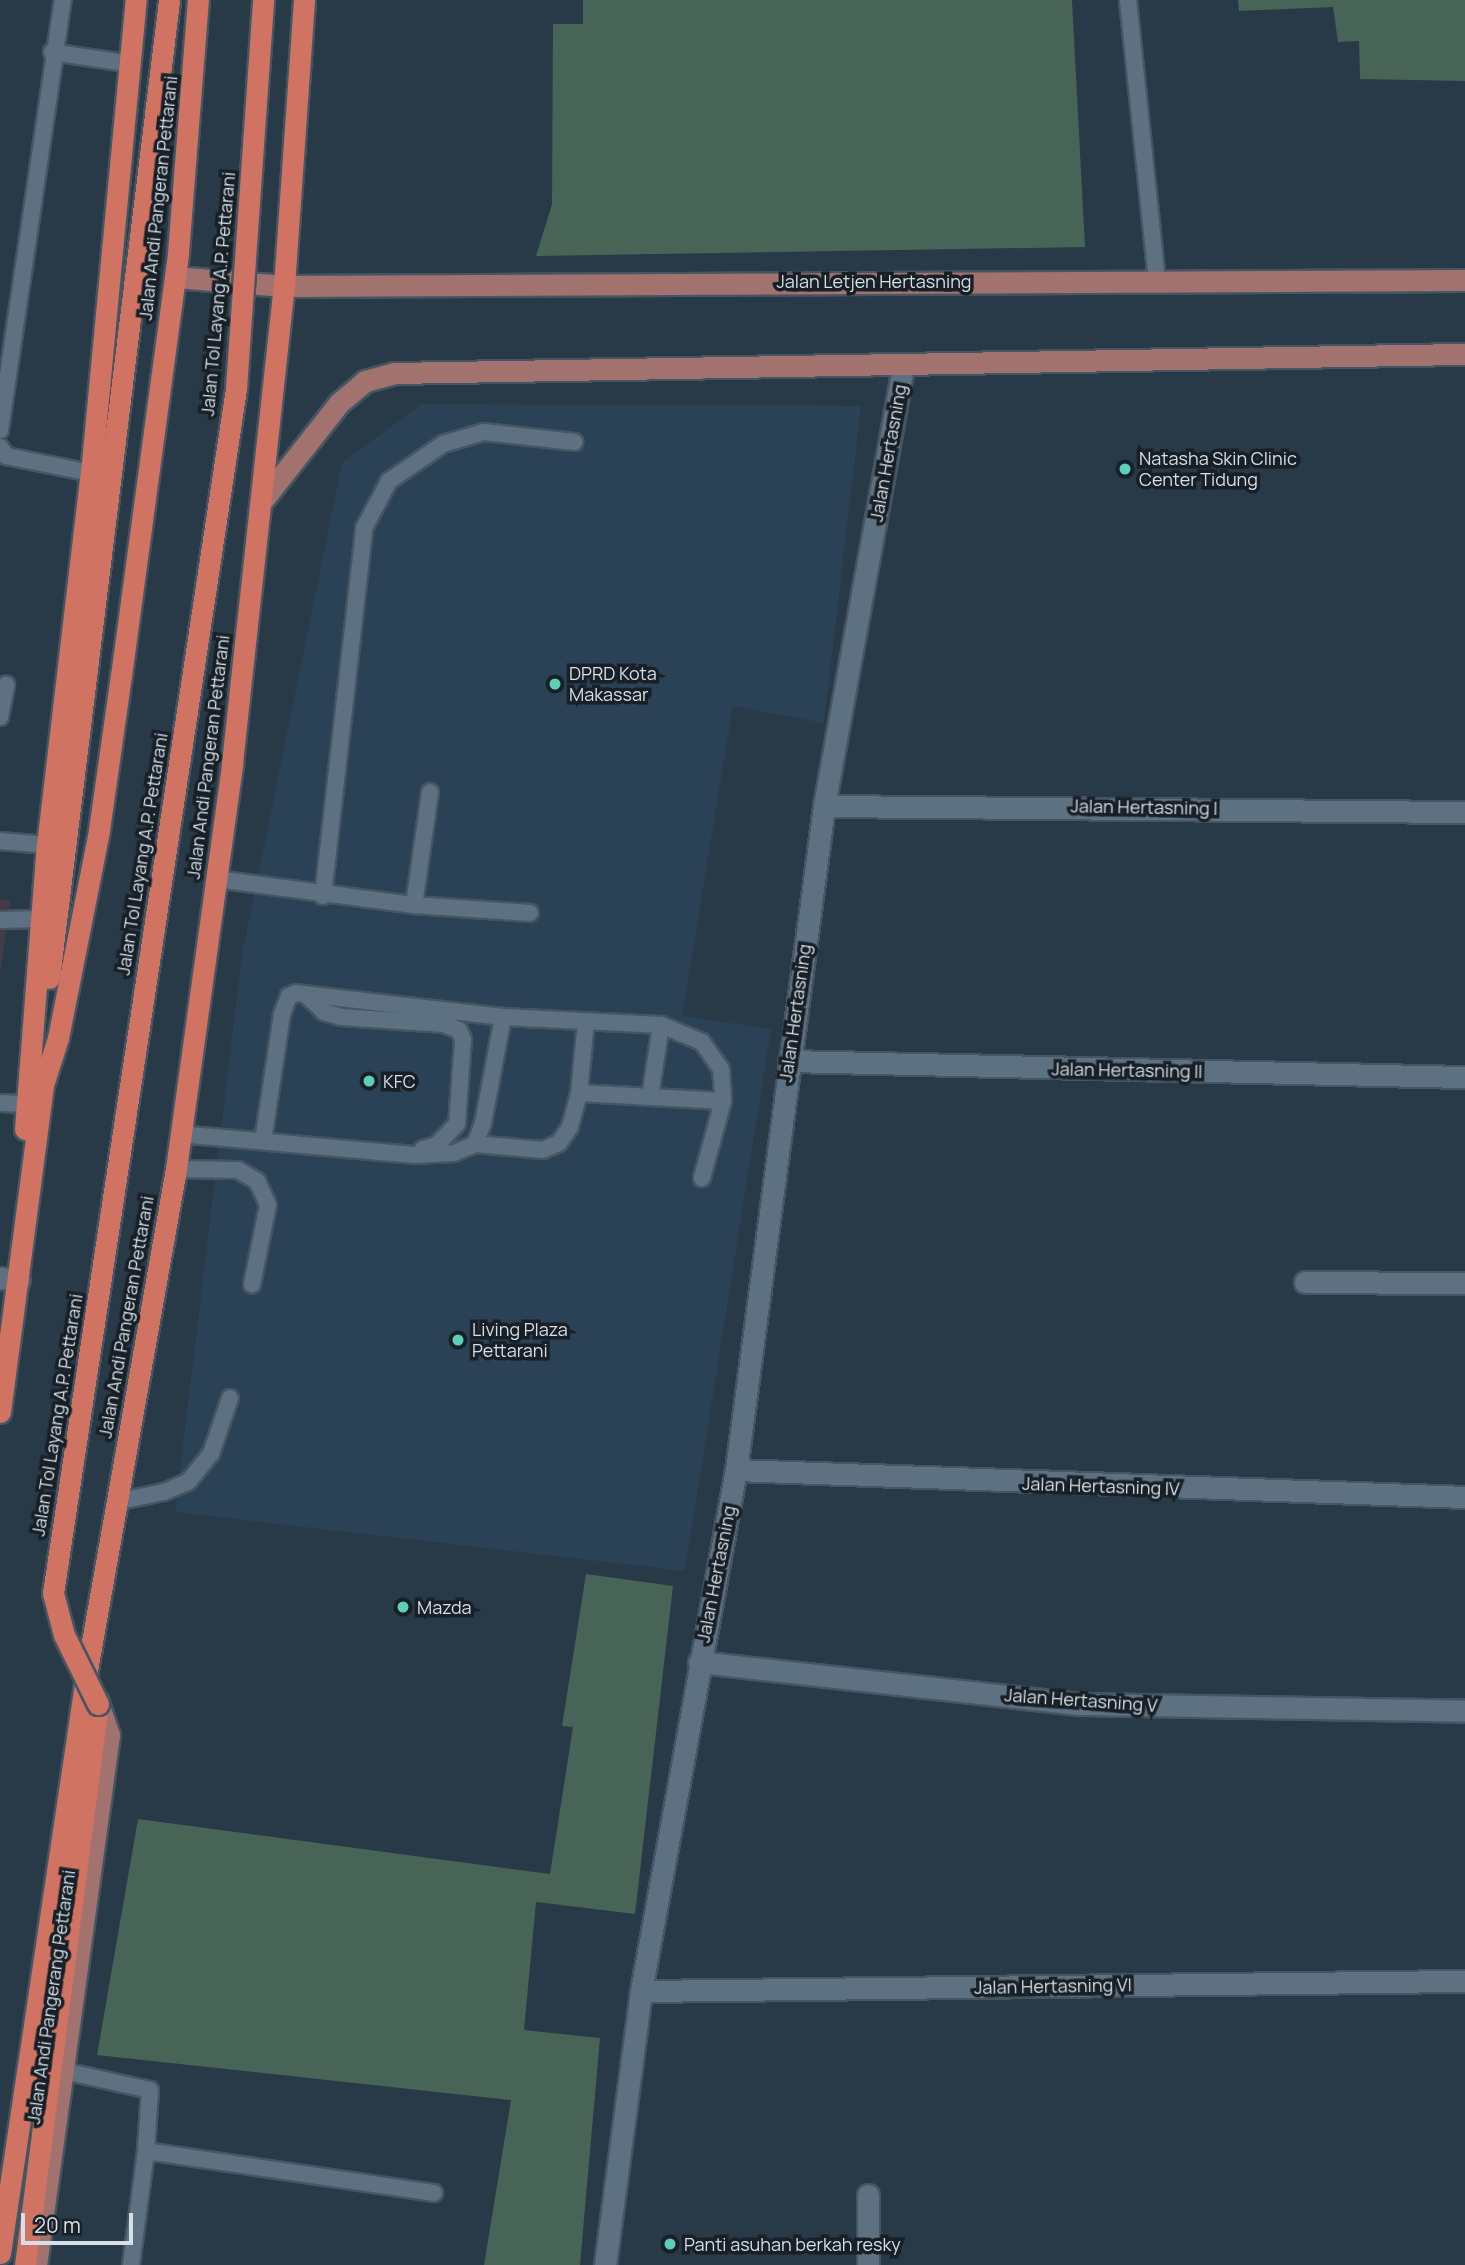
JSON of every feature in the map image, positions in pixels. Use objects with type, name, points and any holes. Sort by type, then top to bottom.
[{"type":"highway","name":"Jalan Andi Pangeran Pettarani","points":[[23,1229],[26,1104],[40,919],[91,473],[136,0]]},
{"type":"highway","points":[[43,1085],[45,1009],[169,0]]},
{"type":"highway","name":"Jalan Andi Pangeran Pettarani","points":[[0,1412],[9,1279],[23,1229],[43,1085],[58,1038],[99,830],[174,277],[198,0]]},
{"type":"highway","name":"Jalan Tol Layang A.P. Pettarani","points":[[25,2265],[98,1704],[64,1635],[53,1593],[236,388],[263,0]]},
{"type":"highway","name":"Jalan Andi Pangeran Pettarani","points":[[8,2137],[115,1502],[176,1169],[216,879],[262,501],[284,286],[304,0]]},
{"type":"highway","name":"Jalan Andi Pangerang Pettarani","points":[[0,2253],[8,2137]]},
{"type":"main road","name":"Jalan Letjen Hertasning","points":[[174,277],[284,286],[1465,280]]},
{"type":"main road","points":[[262,501],[339,403],[365,381],[394,373],[1465,354]]},
{"type":"main road","name":"Jalan Andi Pangerang Pettarani","points":[[36,2265],[109,1735],[87,1670]]},
{"type":"street","name":"Jalan Hertasning","points":[[605,2265],[641,1991],[736,1470],[824,806],[903,365]]},
{"type":"street","name":"Jalan Hertasning I","points":[[824,806],[1465,812]]},
{"type":"street","name":"Jalan Hertasning II","points":[[789,1061],[1465,1077]]},
{"type":"street","points":[[1305,1282],[1465,1283]]},
{"type":"street","name":"Jalan Hertasning IV","points":[[736,1470],[1465,1497]]},
{"type":"street","name":"Jalan Hertasning V","points":[[699,1662],[1078,1703],[1465,1711]]},
{"type":"street","name":"Jalan Hertasning VI","points":[[641,1991],[1465,1981]]},
{"type":"street","points":[[868,2195],[868,2265]]},
{"type":"lane","points":[[0,430],[5,365],[52,52],[63,0]]},
{"type":"lane","points":[[1128,0],[1157,281]]},
{"type":"lane","points":[[52,52],[131,65]]},
{"type":"lane","points":[[323,897],[364,527],[389,481],[443,444],[484,432],[574,442]]},
{"type":"lane","points":[[0,447],[6,456],[91,473]]},
{"type":"lane","points":[[0,718],[6,685]]},
{"type":"lane","points":[[414,905],[430,792]]},
{"type":"lane","points":[[0,841],[47,845]]},
{"type":"lane","points":[[216,879],[323,897],[530,913]]},
{"type":"lane","points":[[0,920],[40,919]]},
{"type":"lane","points":[[263,1141],[284,1001],[296,993],[503,1017],[661,1025],[702,1042],[721,1069],[723,1101],[702,1178]]},
{"type":"lane","points":[[291,1144],[319,1138],[415,1150],[437,1146],[457,1124],[463,1039],[459,1030],[444,1024],[341,1017],[324,1012],[305,994]]},
{"type":"lane","points":[[475,1144],[497,1063],[503,1017]]},
{"type":"lane","points":[[179,1135],[414,1155],[454,1153],[475,1144],[543,1150],[559,1143],[570,1127],[579,1093],[586,1021]]},
{"type":"lane","points":[[650,1097],[661,1025]]},
{"type":"lane","points":[[579,1093],[723,1101]]},
{"type":"lane","points":[[0,1103],[26,1104]]},
{"type":"lane","points":[[176,1169],[238,1170],[257,1181],[268,1205],[252,1284]]},
{"type":"lane","points":[[115,1502],[164,1492],[188,1482],[212,1454],[230,1398]]},
{"type":"lane","points":[[64,2071],[150,2090],[146,2151],[131,2265]]},
{"type":"lane","points":[[146,2151],[434,2193]]},
{"type":"shaded area","points":[[422,404],[861,406],[824,723],[733,706],[682,1016],[771,1029],[685,1571],[175,1512],[242,955],[342,463]]},
{"type":"shaded area","points":[[0,899],[10,901],[0,975]]},
{"type":"green space","points":[[583,0],[1072,0],[1085,247],[536,256],[552,204],[553,24],[583,24]]},
{"type":"green space","points":[[1238,0],[1465,0],[1465,81],[1360,79],[1359,41],[1338,42],[1333,7],[1239,11]]},
{"type":"green space","points":[[586,1574],[673,1586],[635,1914],[536,1902],[524,2030],[600,2038],[580,2265],[484,2265],[511,2100],[97,2055],[138,1819],[550,1874],[573,1727],[562,1726]]},
{"type":"place","name":"Natasha Skin Clinic Center Tidung","points":[[1125,469]]},
{"type":"place","name":"DPRD Kota Makassar","points":[[555,684]]},
{"type":"place","name":"KFC","points":[[369,1081]]},
{"type":"place","name":"Living Plaza Pettarani","points":[[458,1340]]},
{"type":"place","name":"Mazda","points":[[403,1607]]},
{"type":"place","name":"Panti asuhan berkah resky","points":[[670,2244]]}]
